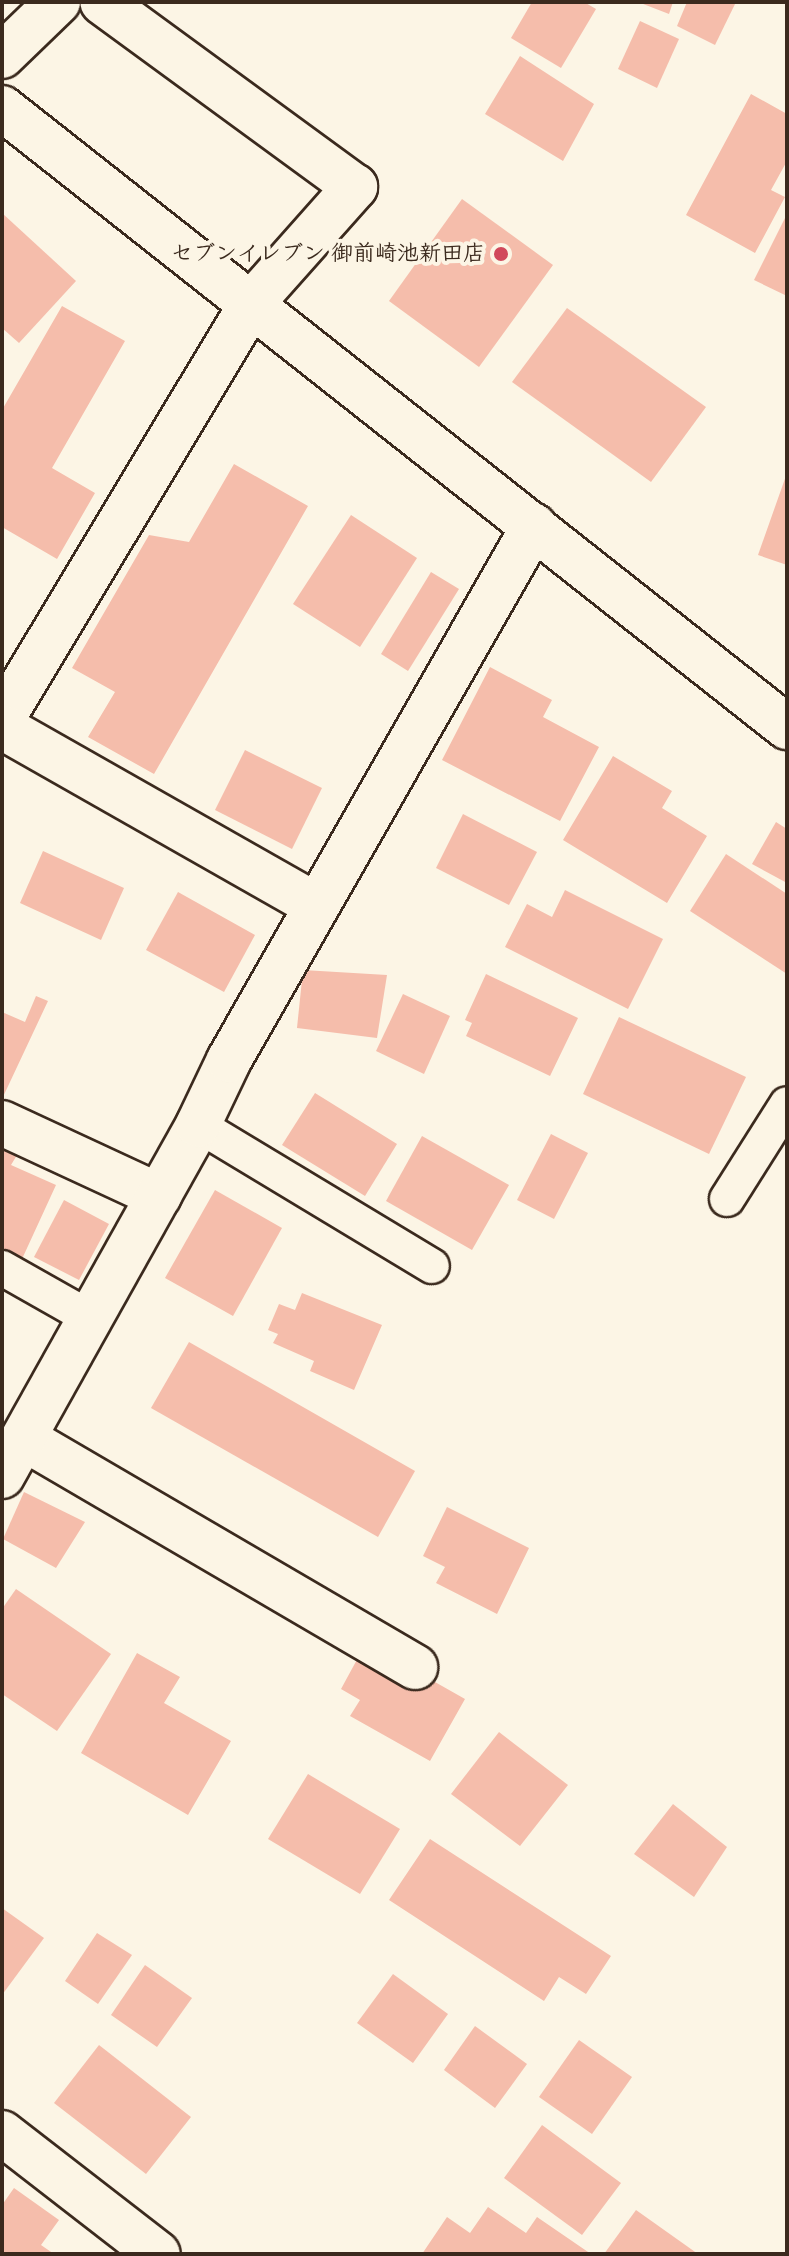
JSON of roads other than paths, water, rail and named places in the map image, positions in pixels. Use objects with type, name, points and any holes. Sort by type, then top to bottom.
[{"type":"street","points":[[2,56],[58,2]]},
{"type":"street","points":[[2,719],[251,304],[355,187],[102,2]]},
{"type":"street","points":[[2,108],[787,727]]},
{"type":"street","points":[[2,1476],[198,1125],[229,1060],[534,526]]},
{"type":"street","points":[[2,727],[317,906]]},
{"type":"street","points":[[2,1123],[159,1196]]},
{"type":"street","points":[[25,1439],[415,1667]]},
{"type":"street","points":[[2,2133],[158,2254]]},
{"type":"lane","points":[[727,1199],[787,1104]]},
{"type":"lane","points":[[198,1125],[432,1266]]},
{"type":"lane","points":[[2,1268],[92,1319]]},
{"type":"place","name":"セブンイレブン 御前崎池新田店","points":[[501,254]]}]
